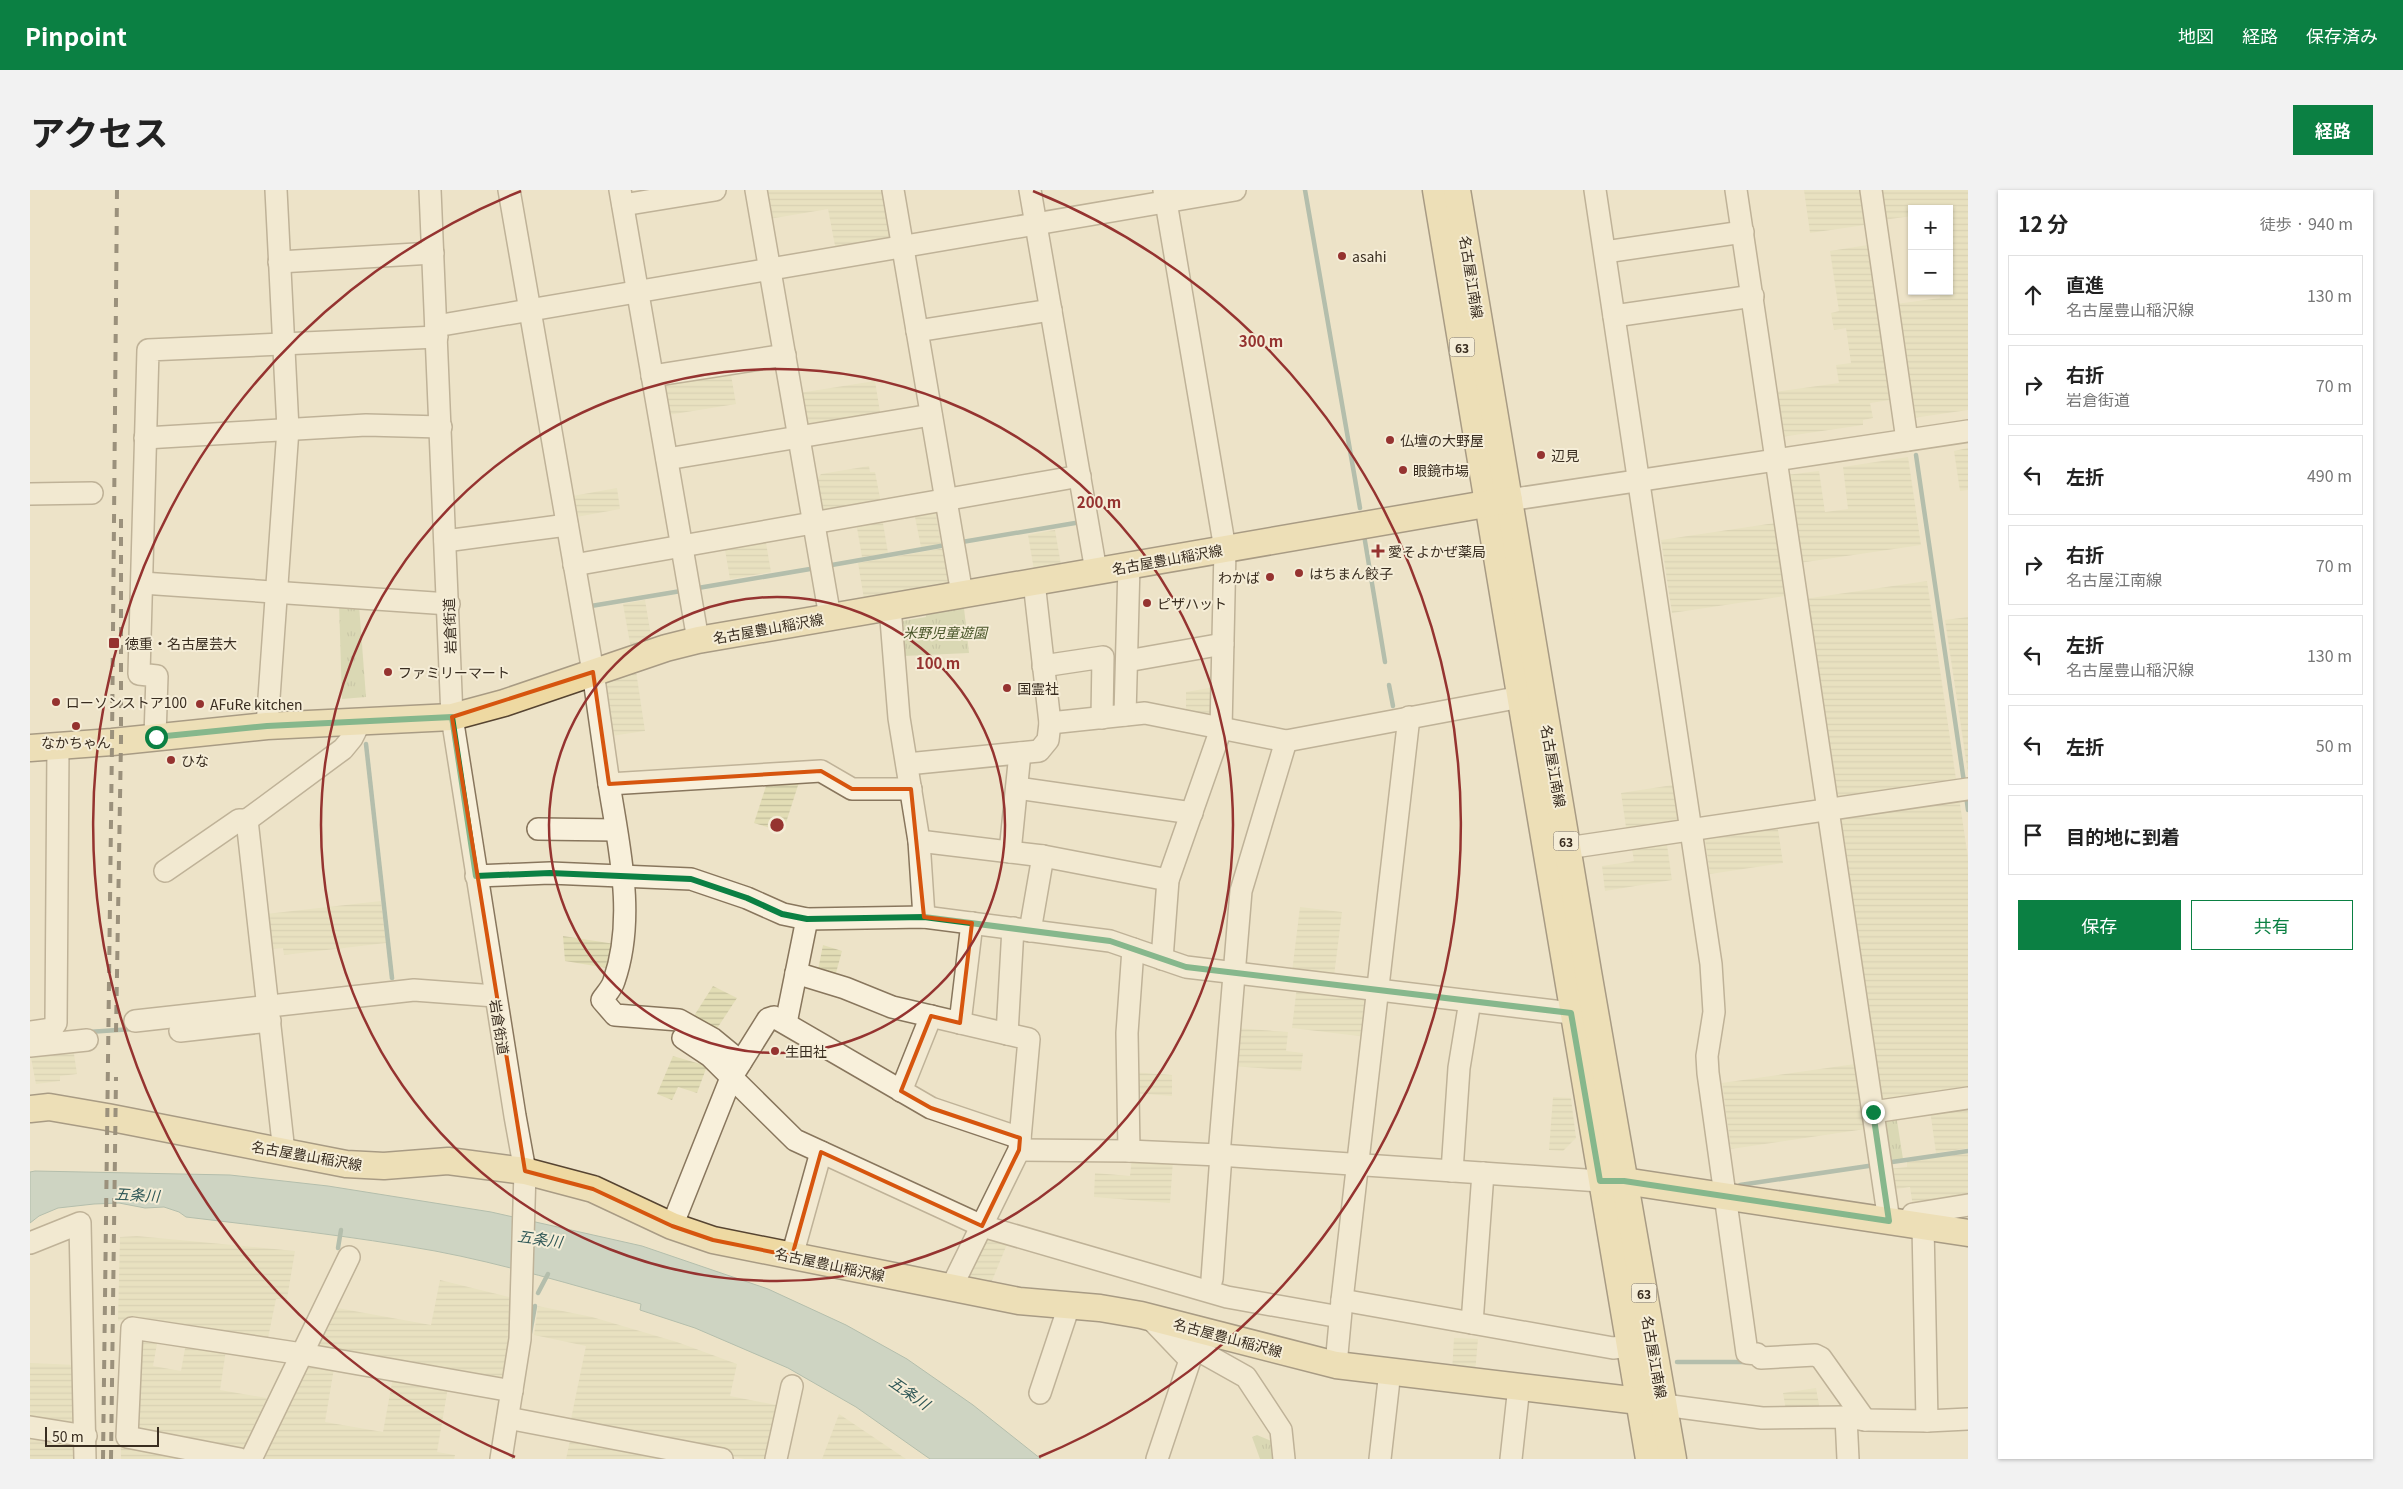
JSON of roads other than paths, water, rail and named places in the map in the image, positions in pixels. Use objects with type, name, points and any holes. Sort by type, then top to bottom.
[{"type":"main road","name":"名古屋江南線","points":[[1436,190],[1568,848],[1612,1181],[1630,1346],[1673,1459]]},
{"type":"main road","name":"名古屋江南線","points":[[1458,190],[1499,501],[1521,697],[1571,1013],[1612,1181],[1651,1403],[1649,1459]]},
{"type":"main road","name":"名古屋豊山稲沢線","points":[[30,748],[58,747],[267,726],[452,717],[504,703],[593,672],[698,640],[1499,501]]},
{"type":"main road","name":"名古屋豊山稲沢線","points":[[30,1109],[49,1108],[108,1117],[346,1164],[384,1166],[448,1161],[525,1171],[593,1189],[672,1226],[713,1240],[1019,1301],[1100,1308],[1148,1316],[1336,1365],[1651,1403]]},
{"type":"main road","points":[[1612,1181],[1968,1233]]},
{"type":"street","points":[[267,726],[278,592],[288,429],[276,190]]},
{"type":"street","name":"岩倉街道","points":[[430,190],[452,717],[476,876],[525,1171],[520,1339],[512,1391]]},
{"type":"street","points":[[509,190],[593,672],[623,876],[624,906],[621,950],[614,982],[602,1000],[616,1015],[679,1020],[702,1032],[794,1140],[984,1221],[1227,1297],[1472,1323],[1613,1348],[1630,1346]]},
{"type":"street","points":[[698,640],[621,198],[715,190]]},
{"type":"street","points":[[756,190],[830,617]]},
{"type":"street","points":[[893,190],[962,594]]},
{"type":"street","points":[[1030,190],[1096,571]]},
{"type":"street","points":[[156,737],[157,676],[139,674],[148,350],[283,344],[437,332],[530,310],[1036,224],[1165,196],[1235,190]]},
{"type":"street","points":[[1595,190],[1711,964],[1714,1012],[1707,1056],[1708,1073],[1748,1352],[1757,1354],[1761,1358],[1815,1355],[1821,1358],[1856,1419],[1848,1459]]},
{"type":"street","points":[[1736,190],[1778,460],[1873,1112],[1906,1224],[1927,1421]]},
{"type":"street","points":[[1871,190],[1907,440]]},
{"type":"street","points":[[1162,959],[1168,880],[1221,728],[1225,549],[1165,196]]},
{"type":"street","points":[[1605,252],[1743,232]]},
{"type":"street","points":[[279,262],[433,253]]},
{"type":"street","points":[[1614,316],[1753,296]]},
{"type":"street","points":[[917,331],[1051,310]]},
{"type":"street","points":[[652,376],[785,355]]},
{"type":"street","points":[[667,459],[931,415]]},
{"type":"street","points":[[145,438],[366,425],[441,427]]},
{"type":"street","points":[[1499,501],[1968,431]]},
{"type":"street","points":[[574,564],[1080,476]]},
{"type":"street","points":[[30,494],[92,493]]},
{"type":"street","points":[[445,541],[567,525]]},
{"type":"street","points":[[1125,715],[1130,565]]},
{"type":"street","points":[[907,764],[1020,753],[1039,750],[1044,746],[1048,740],[1050,723],[1034,582]]},
{"type":"street","points":[[142,583],[448,604]]},
{"type":"street","points":[[890,607],[899,718],[919,841],[924,917]]},
{"type":"street","points":[[1126,661],[1223,644]]},
{"type":"street","points":[[1043,666],[1103,657],[1102,718]]},
{"type":"street","points":[[1050,723],[1145,713],[1286,741],[1521,697]]},
{"type":"street","points":[[1336,1365],[1410,717]]},
{"type":"street","points":[[165,871],[239,820],[247,820],[343,749],[352,738],[361,720]]},
{"type":"street","points":[[1212,1279],[1233,973],[1241,892],[1286,741]]},
{"type":"street","points":[[30,1032],[52,1029],[56,1023],[58,747]]},
{"type":"street","points":[[1010,852],[1020,753]]},
{"type":"street","points":[[610,784],[821,771],[852,788],[911,789]]},
{"type":"street","points":[[1016,788],[1192,812]]},
{"type":"street","points":[[1568,848],[1968,789]]},
{"type":"street","points":[[247,820],[284,1152]]},
{"type":"street","points":[[538,829],[616,830]]},
{"type":"street","points":[[919,841],[1043,856],[1168,880]]},
{"type":"street","points":[[1007,1034],[1022,929],[1043,856]]},
{"type":"street","points":[[476,876],[550,873],[691,879],[747,898],[782,914],[807,919],[924,917],[1022,929],[1110,941],[1186,967],[1571,1013]]},
{"type":"street","points":[[786,1023],[807,919]]},
{"type":"street","points":[[960,1023],[972,923]]},
{"type":"street","points":[[1129,1151],[1127,1033],[1133,949]]},
{"type":"street","points":[[796,973],[845,988],[892,1007],[1029,1039],[1019,1144],[984,1221],[950,1288]]},
{"type":"street","points":[[134,1028],[269,1014],[414,990],[496,996]]},
{"type":"street","points":[[1452,1171],[1459,1068],[1470,1001]]},
{"type":"street","points":[[901,1091],[931,1016]]},
{"type":"street","points":[[672,1226],[736,1070],[768,1019],[774,1017],[931,1108],[1019,1144],[1220,1155],[1612,1181]]},
{"type":"street","points":[[682,1038],[736,1070]]},
{"type":"street","points":[[30,1046],[87,1040]]},
{"type":"street","points":[[1873,1112],[1968,1098]]},
{"type":"street","points":[[792,1256],[821,1152]]},
{"type":"street","points":[[1472,1323],[1484,1173]]},
{"type":"street","points":[[1906,1224],[1913,1214],[1968,1205]]},
{"type":"street","points":[[30,1243],[80,1223],[86,1459]]},
{"type":"street","points":[[251,1459],[349,1257]]},
{"type":"street","points":[[1040,1393],[1069,1306]]},
{"type":"street","points":[[1148,1316],[1190,1360],[1157,1459]]},
{"type":"street","points":[[240,1459],[127,1437],[132,1328],[302,1354],[512,1391],[501,1459]]},
{"type":"street","points":[[1192,1328],[1196,1342],[1205,1354],[1246,1377],[1281,1430],[1284,1459]]},
{"type":"street","points":[[1380,1459],[1390,1371]]},
{"type":"street","points":[[776,1459],[792,1386]]},
{"type":"street","points":[[1510,1459],[1519,1386]]},
{"type":"street","points":[[1651,1403],[1762,1418],[1927,1421],[1968,1419]]},
{"type":"street","points":[[508,1418],[722,1459]]},
{"type":"street","points":[[30,1427],[86,1436]]},
{"type":"water","name":"五条川","points":[[30,1172],[230,1175],[328,1186],[491,1212],[642,1246],[768,1289],[846,1325],[907,1359],[973,1405],[1041,1459],[930,1459],[856,1407],[788,1368],[695,1328],[640,1310],[641,1304],[487,1262],[373,1241],[186,1217],[179,1212],[164,1207],[145,1208],[119,1203],[58,1208],[39,1216],[30,1223]]},
{"type":"waterway","points":[[1305,190],[1360,508]]},
{"type":"waterway","points":[[1916,455],[1964,782]]},
{"type":"waterway","points":[[962,542],[1081,522]]},
{"type":"waterway","points":[[1364,535],[1385,662]]},
{"type":"waterway","points":[[826,566],[946,545]]},
{"type":"waterway","points":[[698,588],[816,568]]},
{"type":"waterway","points":[[591,606],[681,591]]},
{"type":"waterway","points":[[1389,685],[1393,706]]},
{"type":"waterway","points":[[366,744],[392,978]]},
{"type":"waterway","points":[[1966,795],[1968,810]]},
{"type":"waterway","points":[[88,1032],[133,1029]]},
{"type":"waterway","points":[[1892,1162],[1968,1151]]},
{"type":"waterway","points":[[1740,1185],[1875,1165]]},
{"type":"waterway","points":[[338,1248],[341,1230]]},
{"type":"waterway","points":[[538,1293],[548,1274]]},
{"type":"waterway","points":[[530,1333],[535,1306]]},
{"type":"waterway","points":[[1677,1362],[1746,1362]]},
{"type":"railway","points":[[103,1459],[117,190]]},
{"type":"railway","points":[[116,1032],[121,741],[121,510]]},
{"type":"railway","points":[[111,1459],[116,1077]]},
{"type":"place","name":"asahi","points":[[1342,256]]},
{"type":"place","name":"仏壇の大野屋","points":[[1390,440]]},
{"type":"place","name":"辺見","points":[[1541,455]]},
{"type":"place","name":"眼鏡市場","points":[[1403,470]]},
{"type":"place","name":"愛そよかぜ薬局","points":[[1378,551]]},
{"type":"place","name":"はちまん餃子","points":[[1299,573]]},
{"type":"place","name":"わかば","points":[[1270,577]]},
{"type":"place","name":"ピザハット","points":[[1147,603]]},
{"type":"place","name":"徳重・名古屋芸大","points":[[114,643]]},
{"type":"place","name":"ファミリーマート","points":[[388,672]]},
{"type":"place","name":"国霊社","points":[[1007,688]]},
{"type":"place","name":"ローソンストア100","points":[[56,702]]},
{"type":"place","name":"AFuRe kitchen","points":[[200,704]]},
{"type":"place","name":"なかちゃん","points":[[76,726]]},
{"type":"place","name":"ひな","points":[[171,760]]},
{"type":"place","name":"生田社","points":[[775,1051]]},
{"type":"park label","name":"米野児童遊園","points":[[945,632]]}]
